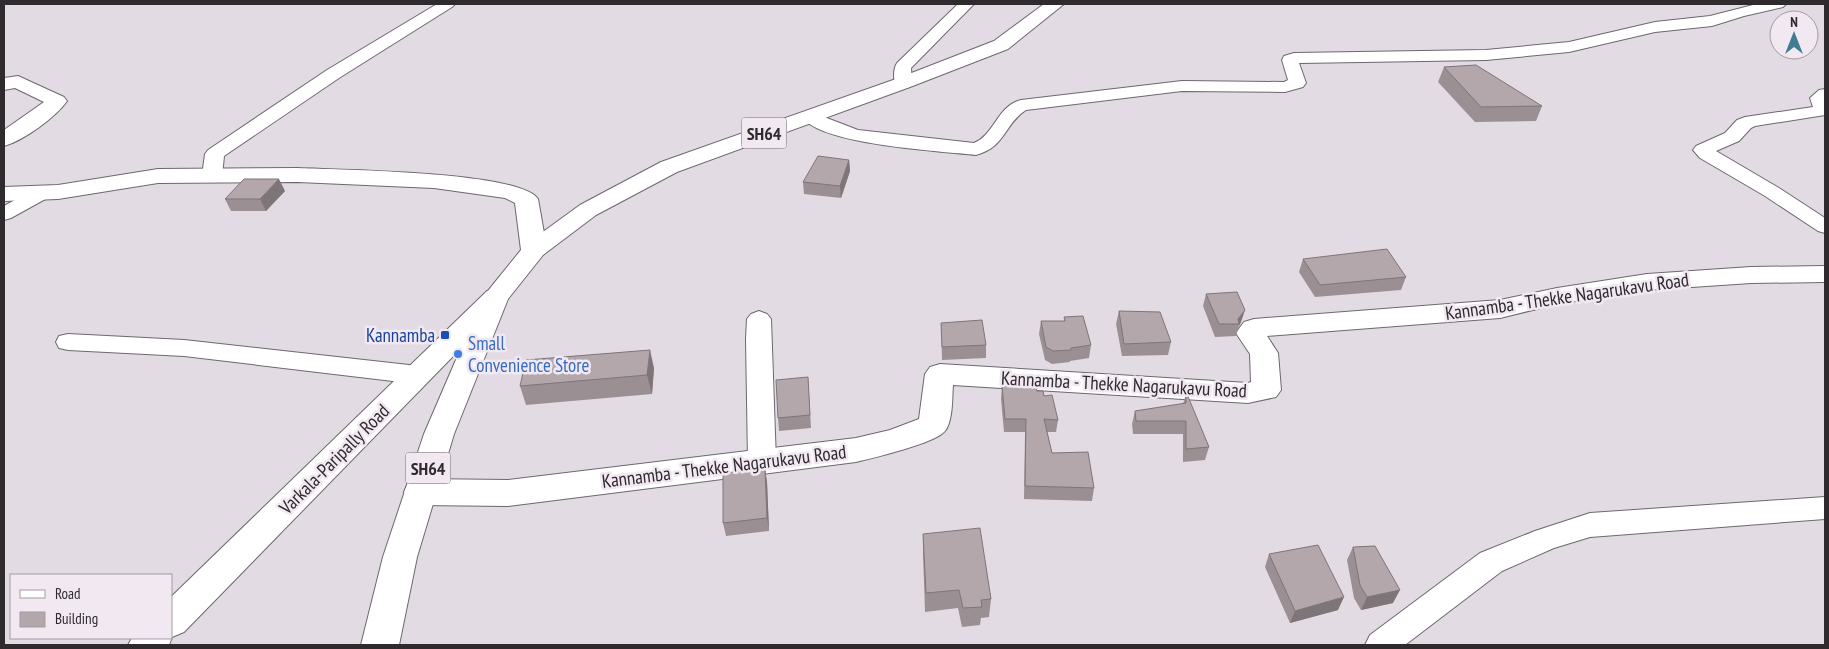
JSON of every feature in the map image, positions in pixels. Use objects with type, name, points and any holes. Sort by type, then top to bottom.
[{"type":"main road","name":"SH64","points":[[380,645],[400,557],[439,434],[496,297],[534,250],[588,210],[669,167],[904,84],[1001,45],[1055,4]]},
{"type":"main road","points":[[4,84],[18,82],[57,101],[43,114],[4,138]]},
{"type":"main road","points":[[4,194],[58,192],[158,176],[298,175],[434,180],[510,192],[526,199],[534,250]]},
{"type":"main road","name":"Kannamba - Thekke Nagarukavu Road","points":[[420,492],[508,493],[762,462],[872,446],[897,440],[933,425],[940,374],[1248,393],[1266,390],[1264,353],[1250,333],[1254,328],[1500,309],[1557,296],[1647,282],[1751,275],[1825,274]]},
{"type":"main road","name":"Varkala-Paripally Road","points":[[172,620],[496,297]]},
{"type":"street","points":[[212,176],[215,154],[333,74],[447,4]]},
{"type":"street","points":[[904,84],[903,67],[966,4]]},
{"type":"street","points":[[811,117],[823,124],[854,135],[976,149],[989,144],[1011,110],[1021,105],[1182,86],[1285,87],[1297,83],[1290,60],[1294,58],[1486,55],[1569,47],[1655,27],[1712,21],[1740,12],[1778,4]]},
{"type":"street","points":[[1825,94],[1819,98],[1822,106],[1820,111],[1751,121],[1744,124],[1732,137],[1704,150],[1707,154],[1772,192],[1825,227]]},
{"type":"street","points":[[4,214],[42,193]]},
{"type":"street","points":[[759,319],[762,462]]},
{"type":"street","points":[[68,342],[184,348],[418,375]]},
{"type":"street","points":[[1381,645],[1491,562],[1545,539],[1590,525],[1825,508]]},
{"type":"building","points":[[1476,65],[1542,106],[1481,107],[1444,67]]},
{"type":"building","points":[[818,156],[849,160],[840,186],[803,182]]},
{"type":"building","points":[[244,179],[279,179],[260,199],[225,199]]},
{"type":"building","points":[[1387,249],[1406,277],[1320,285],[1303,259]]},
{"type":"building","points":[[1237,292],[1245,310],[1238,319],[1239,324],[1219,324],[1206,294]]},
{"type":"building","points":[[1119,311],[1160,312],[1171,342],[1124,344]]},
{"type":"building","points":[[1083,316],[1091,345],[1071,348],[1071,350],[1053,351],[1046,347],[1041,321],[1065,321],[1064,317]]},
{"type":"building","points":[[982,320],[986,345],[942,347],[941,323]]},
{"type":"building","points":[[650,350],[647,375],[520,386],[526,360]]},
{"type":"building","points":[[808,377],[810,415],[778,418],[776,380]]},
{"type":"building","points":[[1026,378],[1034,379],[1037,391],[1043,391],[1044,396],[1052,395],[1058,420],[1044,419],[1052,453],[1088,452],[1094,488],[1025,486],[1026,419],[1005,419],[1002,386],[1026,385]]},
{"type":"building","points":[[1186,394],[1209,447],[1186,449],[1186,421],[1136,421],[1135,411],[1186,403]]},
{"type":"building","points":[[765,469],[767,518],[723,523],[723,473]]},
{"type":"building","points":[[980,528],[991,599],[981,600],[982,607],[963,608],[959,590],[926,593],[923,534]]},
{"type":"building","points":[[1318,545],[1344,597],[1295,611],[1269,554]]},
{"type":"building","points":[[1375,546],[1400,590],[1367,597],[1360,585],[1353,547]]},
{"type":"place","name":"Kannamba","points":[[445,335]]},
{"type":"place","name":"Small Convenience Store","points":[[458,354]]}]
